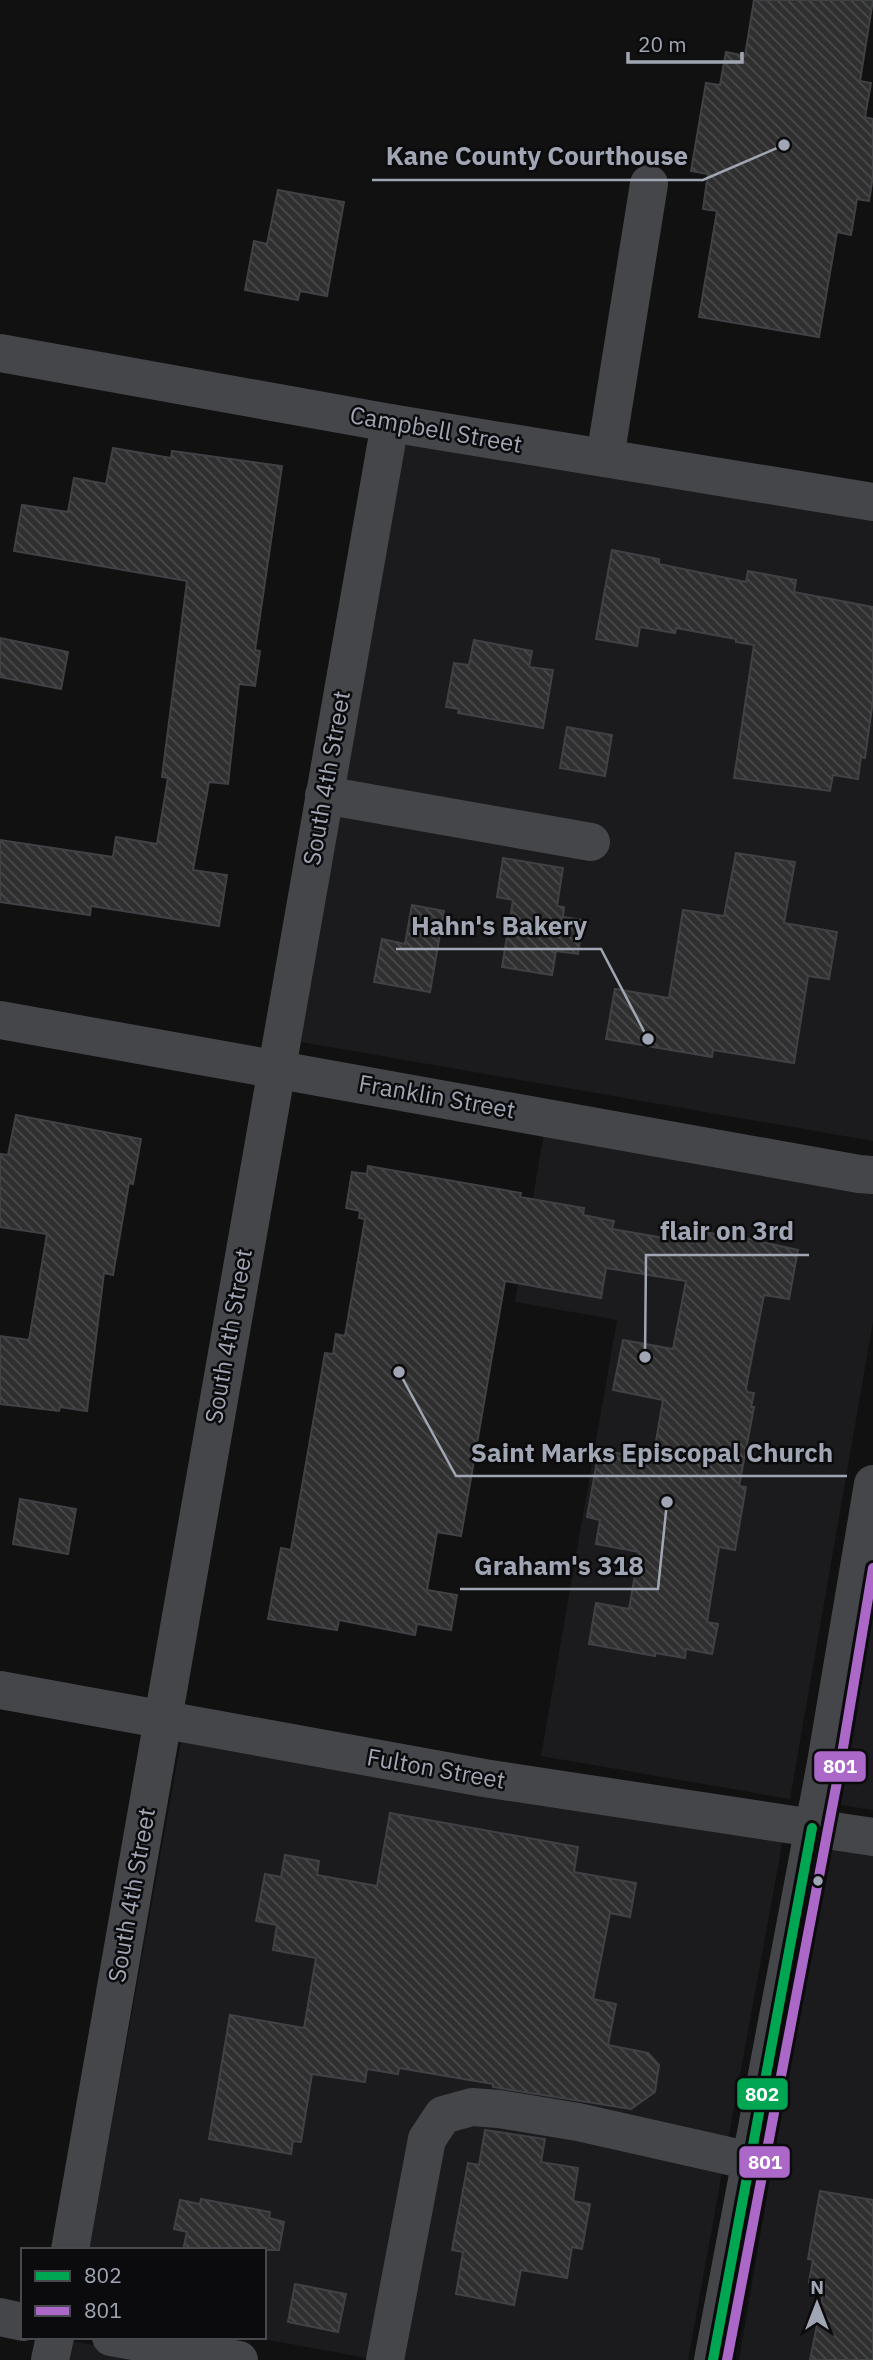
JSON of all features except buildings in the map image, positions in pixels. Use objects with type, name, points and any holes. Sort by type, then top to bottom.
[{"type":"street","points":[[606,458],[649,184]]},
{"type":"street","name":"Campbell Street","points":[[0,353],[390,423],[873,502]]},
{"type":"street","name":"South 4th Street","points":[[70,2248],[390,423]]},
{"type":"street","points":[[324,795],[591,842]]},
{"type":"street","name":"Franklin Street","points":[[0,1020],[873,1175]]},
{"type":"street","points":[[713,2360],[813,1828],[873,1484]]},
{"type":"street","name":"Fulton Street","points":[[0,1690],[484,1778],[873,1837]]},
{"type":"street","points":[[385,2360],[427,2139],[443,2115],[472,2107],[499,2109],[590,2125],[751,2161]]},
{"type":"street","points":[[0,2318],[21,2322]]},
{"type":"street","points":[[51,2360],[55,2339]]},
{"type":"street","points":[[122,2339],[239,2360]]},
{"type":"shaded area","points":[[407,433],[873,514],[873,1141],[301,1042]]},
{"type":"shaded area","points":[[545,1127],[873,1183],[873,1322],[790,1799],[541,1756],[617,1320],[515,1302]]},
{"type":"shaded area","points":[[873,1578],[873,1810],[835,1804]]},
{"type":"shaded area","points":[[183,1730],[783,1839],[688,2360],[377,2360],[263,2339],[266,2339],[266,2248],[89,2248]]},
{"type":"shaded area","points":[[828,1838],[873,1846],[873,2360],[739,2360]]},
{"type":"shaded area","points":[[65,2340],[177,2360],[61,2360]]},
{"type":"transit line","name":"801","points":[[727,2360],[840,1766],[873,1568]]},
{"type":"transit line","name":"802","points":[[713,2360],[812,1828]]},
{"type":"place","name":"Kane County Courthouse","points":[[784,145]]},
{"type":"place","name":"Hahn's Bakery","points":[[648,1039]]},
{"type":"place","name":"flair on 3rd","points":[[645,1357]]},
{"type":"place","name":"Saint Marks Episcopal Church","points":[[399,1372]]},
{"type":"place","name":"Graham's 318","points":[[667,1502]]}]
